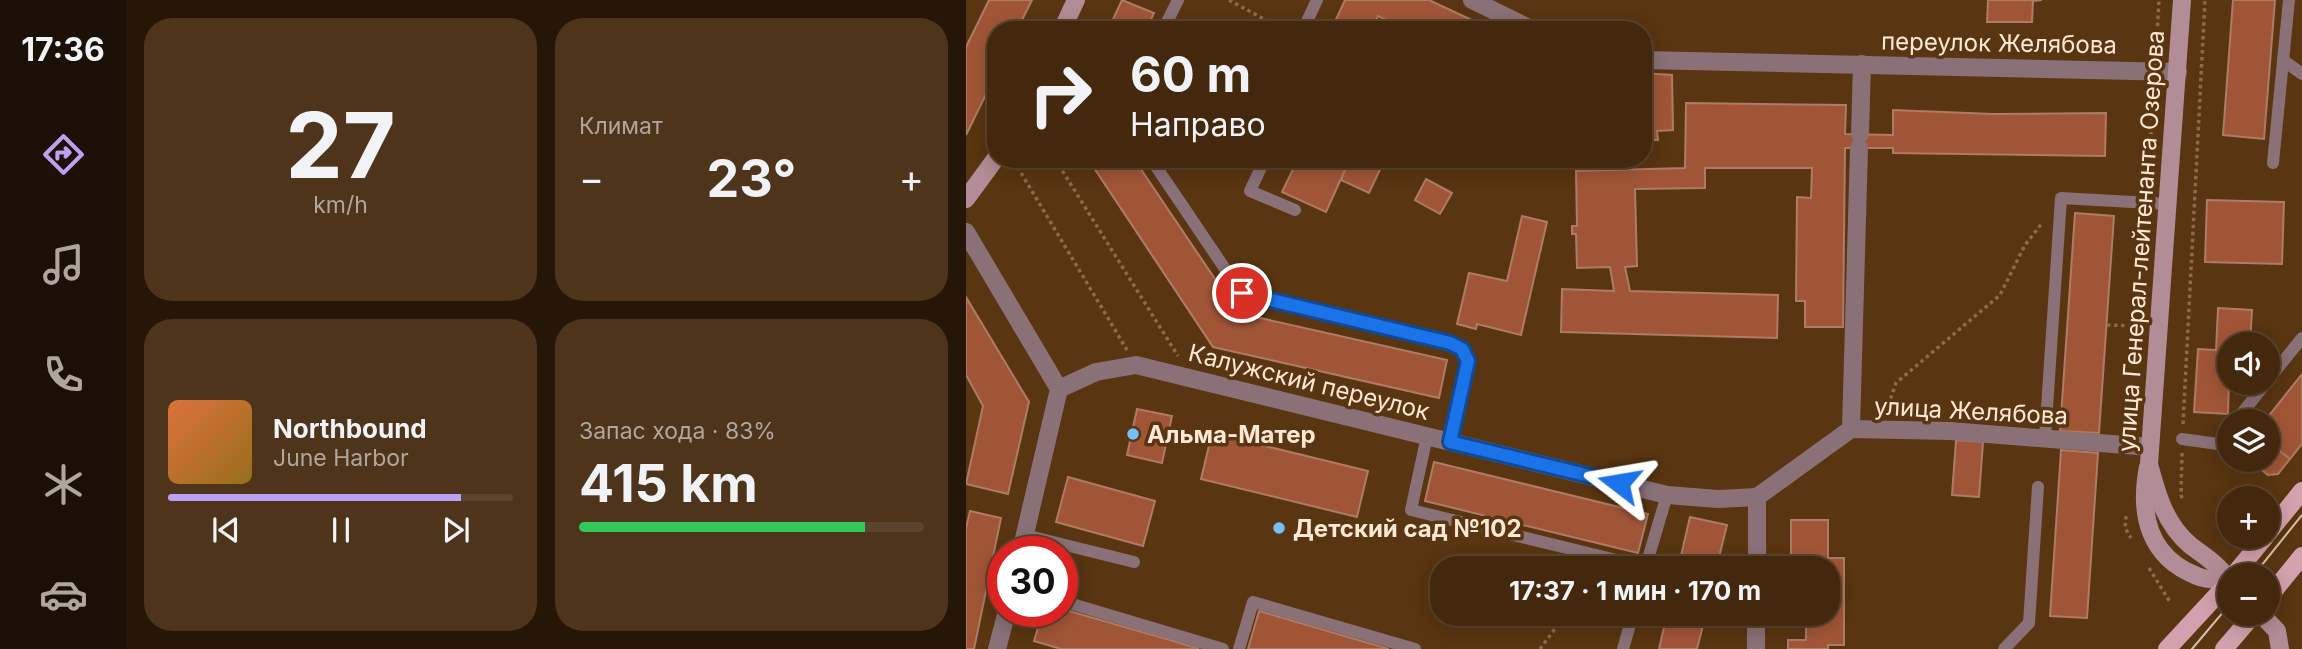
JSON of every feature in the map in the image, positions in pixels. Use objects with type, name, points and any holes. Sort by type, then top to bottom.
[{"type":"main road","points":[[1066,21],[1076,0]]},
{"type":"main road","name":"улица Генерал-лейтенанта Озерова","points":[[2182,0],[2149,455],[2143,491],[2144,509],[2149,530],[2159,547],[2175,563],[2197,576],[2217,579]]},
{"type":"main road","points":[[966,199],[989,168]]},
{"type":"main road","points":[[2280,518],[2302,491]]},
{"type":"main road","points":[[2244,563],[2255,549]]},
{"type":"main road","points":[[2280,583],[2302,556]]},
{"type":"main road","points":[[2167,649],[2217,594]]},
{"type":"main road","points":[[2224,649],[2244,626]]},
{"type":"main road","points":[[2272,626],[2277,631],[2280,649]]},
{"type":"street","points":[[1472,0],[1515,21]]},
{"type":"street","name":"переулок Желябова","points":[[1652,61],[2178,72]]},
{"type":"street","name":"переулок Желябова","points":[[1851,429],[1862,64]]},
{"type":"street","points":[[966,232],[1059,388],[1025,536]]},
{"type":"street","points":[[1059,388],[1096,372],[1136,365]]},
{"type":"street","name":"Калужский переулок","points":[[1136,365],[1667,495],[1718,499],[1757,497]]},
{"type":"street","name":"улица Желябова","points":[[1757,497],[1851,429],[1950,431],[2045,438],[2149,455]]},
{"type":"street","points":[[1757,497],[1757,556]]},
{"type":"street","points":[[1756,626],[1756,649]]},
{"type":"street","points":[[997,649],[1003,627]]},
{"type":"lane","points":[[1168,21],[1178,0]]},
{"type":"lane","points":[[1307,21],[1317,0]]},
{"type":"lane","points":[[2273,163],[2290,0]]},
{"type":"lane","points":[[2283,60],[2302,74]]},
{"type":"lane","points":[[1157,168],[1242,293],[1450,343],[1462,349],[1468,361],[1450,442]]},
{"type":"lane","points":[[1261,168],[1250,191],[1295,210]]},
{"type":"lane","points":[[2045,438],[2061,198],[2168,204]]},
{"type":"lane","points":[[2280,366],[2302,338]]},
{"type":"lane","points":[[2245,409],[2257,395]]},
{"type":"lane","points":[[1427,436],[1411,510],[1597,556]]},
{"type":"lane","points":[[2182,439],[2217,444]]},
{"type":"lane","points":[[2004,649],[2029,623],[2038,487]]},
{"type":"lane","points":[[1649,556],[1667,495]]},
{"type":"lane","points":[[1078,552],[1134,562]]},
{"type":"lane","points":[[1239,649],[1253,602],[1415,649]]},
{"type":"lane","points":[[1078,606],[1223,649]]},
{"type":"lane","points":[[1623,649],[1630,626]]},
{"type":"path","points":[[1229,0],[1268,21]]},
{"type":"path","points":[[2185,508],[2181,495],[2182,439],[2205,0]]},
{"type":"path","points":[[1018,168],[1136,365]]},
{"type":"path","points":[[1061,168],[1191,377]]},
{"type":"path","points":[[1880,430],[1896,383],[2000,295],[2025,245],[2061,198]]},
{"type":"path","points":[[2106,325],[2139,326]]},
{"type":"path","points":[[1540,649],[1557,626]]},
{"type":"building","points":[[989,0],[1032,0],[1022,21],[987,21],[987,92],[966,135],[966,47]]},
{"type":"building","points":[[1122,0],[1154,13],[1150,21],[1112,21]]},
{"type":"building","points":[[1345,0],[1429,0],[1474,21],[1388,21],[1378,16],[1376,21],[1335,21]]},
{"type":"building","points":[[1988,0],[2042,0],[2033,1],[2032,22],[1987,22]]},
{"type":"building","points":[[2233,0],[2275,0],[2264,139],[2223,135]]},
{"type":"building","points":[[1652,74],[1672,75],[1673,130],[1657,131],[1658,140],[1652,140]]},
{"type":"building","points":[[1686,103],[1846,105],[1845,134],[1893,135],[1893,110],[1993,114],[2106,113],[2105,156],[1893,153],[1893,148],[1845,148],[1843,327],[1805,327],[1805,301],[1796,301],[1797,197],[1811,198],[1812,168],[1705,168],[1705,188],[1635,189],[1637,266],[1625,267],[1630,291],[1778,295],[1777,338],[1561,332],[1562,289],[1614,291],[1610,267],[1577,268],[1576,234],[1572,234],[1572,226],[1577,226],[1576,171],[1685,168]]},
{"type":"building","points":[[1094,168],[1140,168],[1238,313],[1447,360],[1439,398],[1213,347]]},
{"type":"building","points":[[1294,168],[1346,168],[1326,212],[1282,192]]},
{"type":"building","points":[[1346,168],[1381,168],[1369,193],[1341,180]]},
{"type":"building","points":[[1426,179],[1452,193],[1440,214],[1415,200]]},
{"type":"building","points":[[2207,200],[2284,202],[2282,264],[2205,262]]},
{"type":"building","points":[[2075,213],[2114,216],[2099,433],[2060,431]]},
{"type":"building","points":[[1522,216],[1547,222],[1521,335],[1477,324],[1476,329],[1457,324],[1469,273],[1507,281]]},
{"type":"building","points":[[966,297],[1029,402],[1008,494],[966,484],[983,406],[966,375]]},
{"type":"building","points":[[2218,308],[2252,310],[2251,332],[2217,332],[2217,395],[2229,395],[2228,409],[2217,409],[2217,413],[2194,412],[2198,349],[2216,350]]},
{"type":"building","points":[[2302,374],[2302,444],[2290,459],[2280,451],[2280,409],[2274,409]]},
{"type":"building","points":[[1137,409],[1172,416],[1162,463],[1127,455]]},
{"type":"building","points":[[1212,433],[1368,471],[1357,517],[1201,479]]},
{"type":"building","points":[[1956,440],[1983,442],[1979,497],[1952,495]]},
{"type":"building","points":[[2061,450],[2098,453],[2087,618],[2050,616]]},
{"type":"building","points":[[2280,451],[2290,459],[2280,472]]},
{"type":"building","points":[[1434,462],[1648,514],[1638,553],[1425,501]]},
{"type":"building","points":[[2264,472],[2280,472],[2278,474],[2268,475]]},
{"type":"building","points":[[1068,477],[1155,501],[1143,546],[1056,522]]},
{"type":"building","points":[[970,511],[1001,518],[997,536],[987,536],[987,586],[974,649],[966,649],[966,528]]},
{"type":"building","points":[[1690,517],[1727,525],[1719,556],[1681,556]]},
{"type":"building","points":[[1791,520],[1828,520],[1828,556],[1791,556]]},
{"type":"building","points":[[1840,558],[1844,558],[1844,645],[1828,645],[1828,649],[1788,649],[1788,640],[1806,640],[1806,626],[1840,626]]},
{"type":"building","points":[[1259,611],[1290,620],[1389,649],[1248,649]]},
{"type":"building","points":[[1078,614],[1199,649],[1061,649],[1034,641],[1038,627],[1078,627]]},
{"type":"building","points":[[1664,626],[1703,626],[1697,649],[1659,649]]},
{"type":"tram line","points":[[2263,563],[2302,515]]},
{"type":"tram line","points":[[2192,649],[2217,619]]},
{"type":"place","name":"Альма-Матер","points":[[1133,434]]},
{"type":"place","name":"Детский сад №102","points":[[1279,528]]},
{"type":"route","points":[[1242,293],[1450,343],[1462,349],[1468,361],[1450,442],[1619,483]]}]
